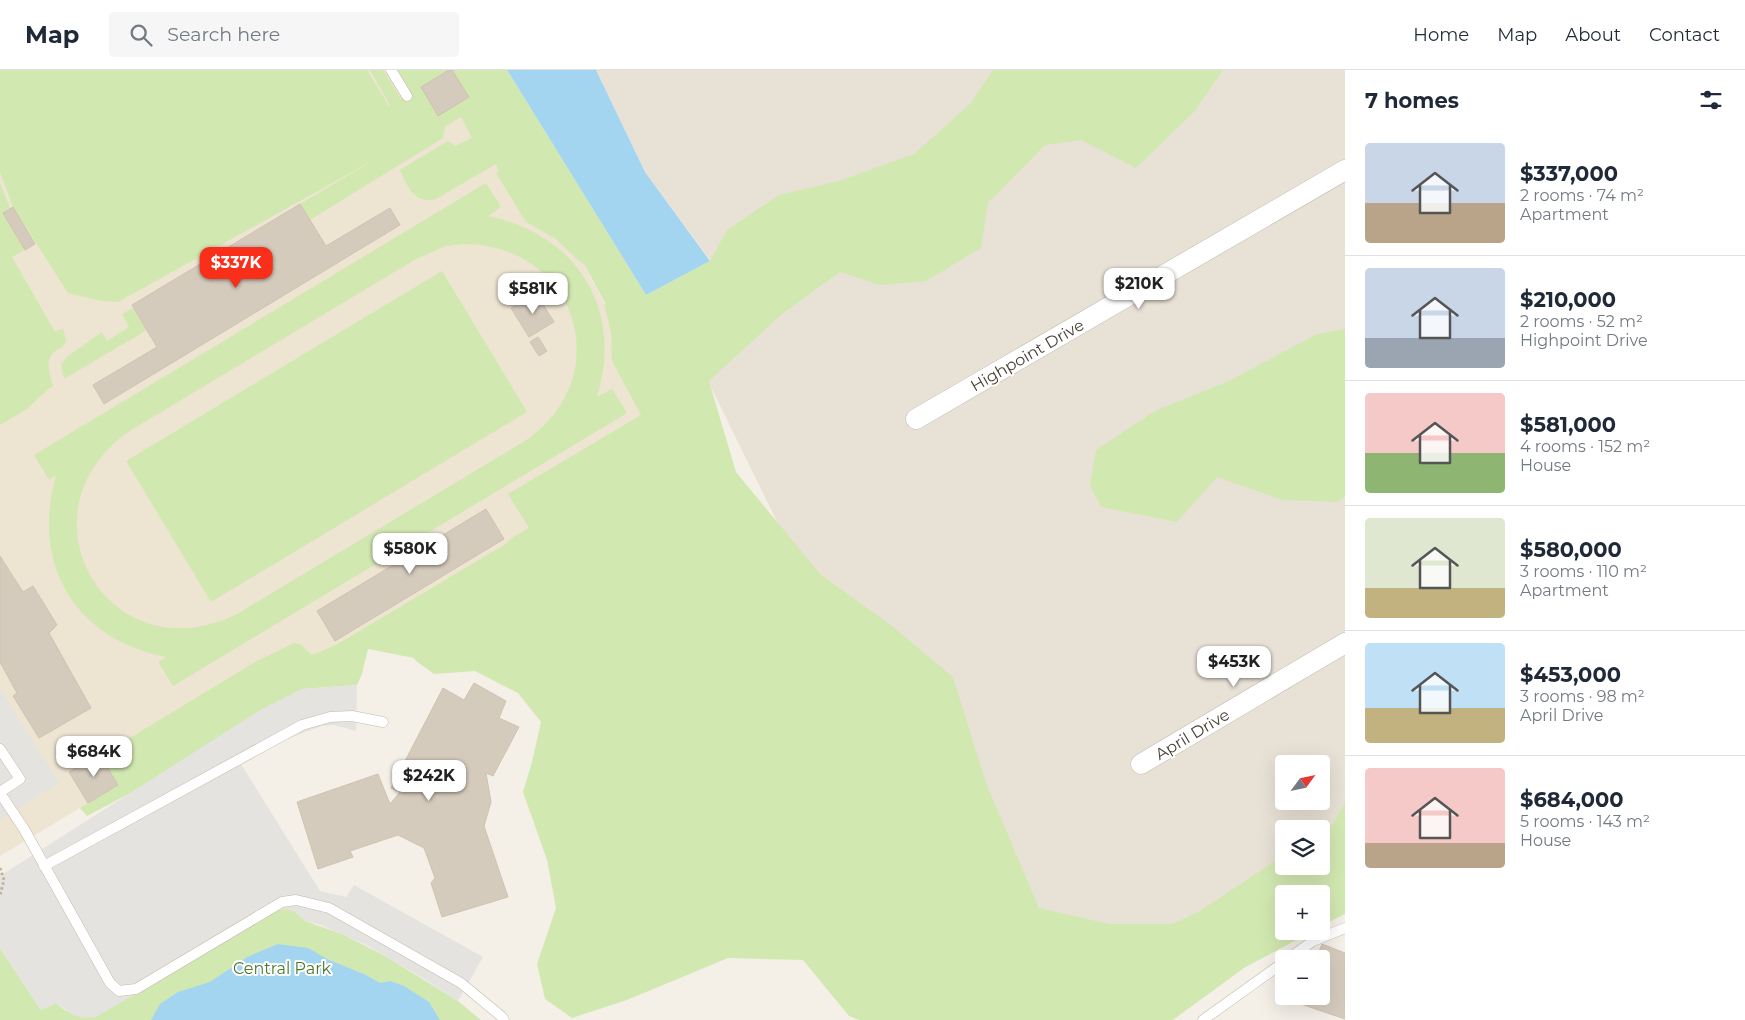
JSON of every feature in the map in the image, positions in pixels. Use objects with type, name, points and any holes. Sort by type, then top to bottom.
[{"type":"street","name":"Highpoint Drive","points":[[916,419],[1345,170]]},
{"type":"street","name":"April Drive","points":[[1142,764],[1345,643]]},
{"type":"lane","points":[[391,70],[407,96]]},
{"type":"lane","points":[[44,866],[302,725],[337,716],[352,716],[384,722]]},
{"type":"lane","points":[[0,749],[20,780],[0,792],[24,829],[110,983],[119,991],[136,989],[282,902],[296,900],[328,908],[461,983],[502,1016],[504,1020]]},
{"type":"lane","points":[[1300,950],[1313,941],[1345,928]]},
{"type":"lane","points":[[1203,1020],[1275,968]]},
{"type":"path","points":[[0,868],[4,880],[0,895]]},
{"type":"shaded area","points":[[0,70],[482,70],[680,448],[0,856]]},
{"type":"shaded area","points":[[596,70],[1345,70],[1345,878],[1318,885],[1275,885],[1275,900],[1092,1020],[809,587],[708,381],[710,260],[645,172]]},
{"type":"shaded area","points":[[357,685],[356,731],[335,725],[322,726],[282,741],[241,764],[320,891],[346,897],[354,885],[483,957],[458,1001],[366,945],[321,925],[305,921],[294,911],[287,909],[278,910],[96,1017],[84,1018],[73,1015],[56,1003],[41,1010],[0,948],[0,876],[262,709],[302,689]]},
{"type":"shaded area","points":[[0,689],[59,783],[0,820]]},
{"type":"green space","points":[[0,70],[367,70],[389,106],[370,70],[383,70],[401,99],[411,93],[397,70],[449,70],[422,87],[469,97],[452,70],[507,70],[646,295],[710,261],[727,230],[779,195],[839,181],[914,154],[970,104],[993,70],[1223,70],[1194,112],[1136,168],[1081,140],[1045,145],[988,203],[981,248],[926,281],[880,285],[840,272],[782,314],[709,381],[736,472],[820,574],[892,626],[953,677],[986,783],[1039,908],[1109,924],[1172,924],[1200,911],[1275,861],[1275,875],[1330,875],[1330,826],[1333,824],[1345,802],[1345,914],[1330,922],[1330,885],[1275,885],[1275,940],[1296,940],[1244,968],[1173,1020],[859,1020],[849,1016],[803,960],[728,958],[627,1000],[572,1018],[545,999],[537,964],[556,908],[547,860],[523,792],[541,722],[518,693],[475,671],[434,674],[414,658],[368,649],[362,674],[357,685],[302,689],[157,779],[87,816],[80,808],[118,785],[100,756],[257,661],[294,643],[301,645],[312,655],[336,645],[504,545],[513,537],[529,528],[508,494],[641,415],[612,361],[611,332],[604,304],[606,305],[584,264],[556,239],[526,222],[496,173],[499,171],[496,164],[436,199],[429,200],[417,197],[409,188],[400,170],[448,141],[455,146],[472,138],[461,117],[445,127],[443,138],[310,220],[300,204],[379,157],[118,302],[101,301],[68,293],[13,207],[0,172]]},
{"type":"green space","points":[[0,183],[10,208],[3,213],[25,250],[12,257],[55,332],[63,328],[66,340],[63,346],[54,352],[50,358],[49,370],[53,386],[27,409],[0,425]]},
{"type":"green space","points":[[486,183],[501,207],[488,216],[519,225],[546,240],[569,258],[586,281],[598,306],[604,335],[604,365],[597,397],[612,389],[627,413],[173,686],[158,662],[166,657],[134,648],[106,633],[84,615],[67,593],[56,567],[50,538],[50,508],[56,475],[49,480],[34,455]],"holes":[[[463,244],[502,250],[534,266],[558,289],[572,318],[577,350],[571,383],[554,414],[525,441],[237,614],[191,628],[150,624],[116,606],[92,578],[78,543],[79,504],[94,466],[128,432],[416,259],[446,246]]]},
{"type":"green space","points":[[442,271],[527,412],[211,602],[126,461]]},
{"type":"green space","points":[[133,308],[147,330],[64,379],[61,364],[68,356],[102,332],[107,341],[129,327],[122,314]]},
{"type":"green space","points":[[1345,329],[1345,497],[1338,502],[1283,500],[1217,477],[1177,522],[1101,507],[1090,485],[1096,450],[1155,411],[1229,381],[1317,334]]},
{"type":"green space","name":"Central Park","points":[[287,909],[294,911],[305,921],[342,934],[385,956],[458,1001],[481,1020],[0,1020],[0,948],[41,1010],[56,1003],[66,1011],[278,910]]},
{"type":"water","points":[[507,70],[596,70],[645,172],[710,261],[646,295]]},
{"type":"water","points":[[278,944],[308,948],[327,959],[366,975],[380,983],[390,981],[404,986],[429,1002],[440,1020],[151,1020],[160,1004],[178,992],[210,982],[247,957]]},
{"type":"building","points":[[452,70],[469,97],[438,116],[421,87]]},
{"type":"building","points":[[300,204],[326,246],[390,208],[400,225],[104,404],[93,385],[157,347],[132,305]]},
{"type":"building","points":[[13,207],[35,244],[25,250],[3,213]]},
{"type":"building","points":[[536,293],[554,322],[529,337],[511,308]]},
{"type":"building","points":[[538,337],[547,351],[539,356],[530,342]]},
{"type":"building","points":[[486,509],[504,539],[335,641],[317,611]]},
{"type":"building","points":[[0,556],[23,592],[33,586],[57,625],[49,633],[91,708],[39,738],[13,696],[17,693],[0,662]]},
{"type":"building","points":[[474,683],[506,701],[499,718],[519,727],[493,776],[486,773],[491,802],[484,826],[508,897],[442,917],[431,883],[435,878],[424,848],[398,835],[350,851],[353,857],[318,869],[297,802],[378,774],[390,804],[400,792],[391,788],[443,688],[464,700]]},
{"type":"building","points":[[99,754],[118,785],[88,803],[69,772]]},
{"type":"building","points":[[1322,944],[1345,953],[1345,1019],[1304,1005],[1330,1005],[1330,950],[1320,950]]}]
